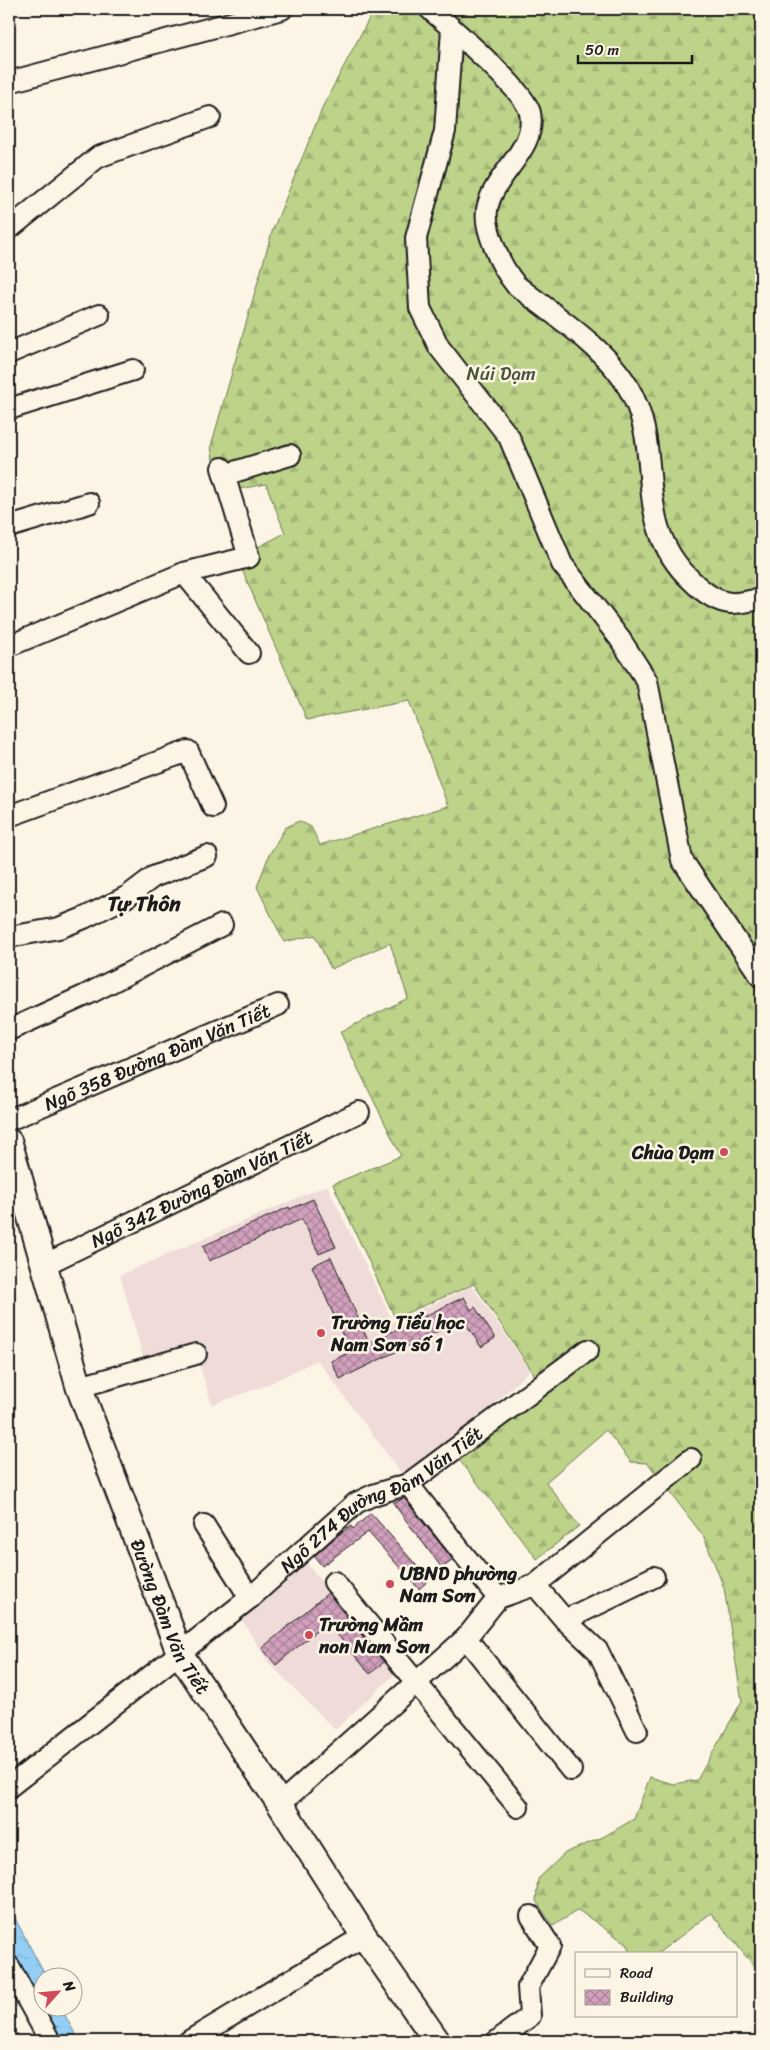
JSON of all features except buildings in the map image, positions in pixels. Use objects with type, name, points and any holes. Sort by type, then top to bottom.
[{"type":"main road","name":"Đường Đàm Văn Tiết","points":[[9,1142],[79,1387],[180,1654],[280,1804],[364,1936],[438,2041]]},
{"type":"street","points":[[9,82],[282,9]]},
{"type":"street","points":[[430,9],[517,90],[530,111],[530,123],[524,142],[491,196],[488,205],[487,223],[491,240],[505,270],[516,285],[601,353],[629,388],[642,418],[646,434],[656,525],[664,544],[676,564],[701,589],[722,600],[732,604],[761,599]]},
{"type":"street","points":[[452,29],[446,131],[416,238],[420,308],[439,347],[509,437],[562,564],[620,639],[647,681],[682,860],[761,977]]},
{"type":"street","points":[[9,229],[98,157],[210,117]]},
{"type":"street","points":[[9,353],[98,315]]},
{"type":"street","points":[[9,409],[133,370]]},
{"type":"street","points":[[9,646],[184,573],[249,557],[223,472],[290,455]]},
{"type":"street","points":[[9,528],[89,503]]},
{"type":"street","points":[[184,573],[249,653]]},
{"type":"street","points":[[9,816],[188,751],[213,807]]},
{"type":"street","points":[[9,937],[59,928],[84,918],[128,896],[153,877],[207,856]]},
{"type":"street","points":[[9,1030],[86,994],[222,925]]},
{"type":"street","name":"Ngõ 358 Đường Đàm Văn Tiết","points":[[9,1120],[278,1005]]},
{"type":"street","name":"Ngõ 342 Đường Đàm Văn Tiết","points":[[44,1265],[359,1112]]},
{"type":"street","name":"Ngõ 274 Đường Đàm Văn Tiết","points":[[9,1787],[250,1598],[356,1503],[372,1495],[408,1484],[588,1350]]},
{"type":"street","points":[[79,1387],[196,1354]]},
{"type":"street","points":[[280,1804],[466,1638],[498,1598],[535,1585],[691,1459]]},
{"type":"street","points":[[408,1484],[498,1598]]},
{"type":"street","points":[[204,1525],[250,1598]]},
{"type":"street","points":[[565,1620],[654,1577]]},
{"type":"street","points":[[334,1582],[518,1806]]},
{"type":"street","points":[[535,1585],[565,1620],[598,1651],[637,1731]]},
{"type":"street","points":[[466,1638],[571,1770]]},
{"type":"street","points":[[497,2041],[530,2016],[528,1987],[550,1946],[532,1916]]},
{"type":"street","points":[[189,2041],[364,1936]]},
{"type":"street","points":[[9,1966],[50,2041]]},
{"type":"shaded area","name":"Trường Tiểu học Nam Sơn số 1","points":[[327,1185],[393,1322],[472,1286],[530,1370],[475,1422],[404,1477],[317,1360],[267,1385],[212,1405],[193,1345],[144,1360],[120,1275]]},
{"type":"shaded area","name":"Trường Mầm non Nam Sơn","points":[[302,1558],[398,1671],[335,1730],[268,1662],[234,1607]]},
{"type":"green space","name":"Núi Dạm","points":[[374,9],[761,9],[761,1975],[711,1913],[660,1952],[629,1952],[627,1944],[578,1910],[553,1926],[536,1901],[538,1879],[565,1853],[603,1837],[634,1819],[650,1777],[673,1784],[697,1780],[742,1701],[724,1588],[704,1537],[648,1463],[631,1462],[606,1430],[546,1482],[579,1526],[537,1559],[457,1457],[544,1389],[474,1284],[395,1318],[333,1184],[401,1156],[340,1032],[408,998],[390,943],[331,969],[315,935],[284,942],[257,887],[269,855],[285,828],[299,821],[311,827],[320,845],[448,806],[409,701],[307,720],[237,558],[285,533],[266,484],[218,493],[211,446],[272,232],[324,104]]},
{"type":"water","points":[[9,1907],[41,1968],[32,1968],[32,1988],[9,1945]]},
{"type":"water","points":[[49,2018],[66,2018],[79,2041],[62,2041]]},
{"type":"place","name":"Chùa Dạm","points":[[724,1152]]},
{"type":"place","name":"Trường Tiểu học Nam Sơn số 1","points":[[321,1333]]},
{"type":"place","name":"UBND phường Nam Sơn","points":[[390,1584]]},
{"type":"place","name":"Trường Mầm non Nam Sơn","points":[[309,1635]]},
{"type":"district","name":"Tự Thôn","points":[[144,904]]}]
